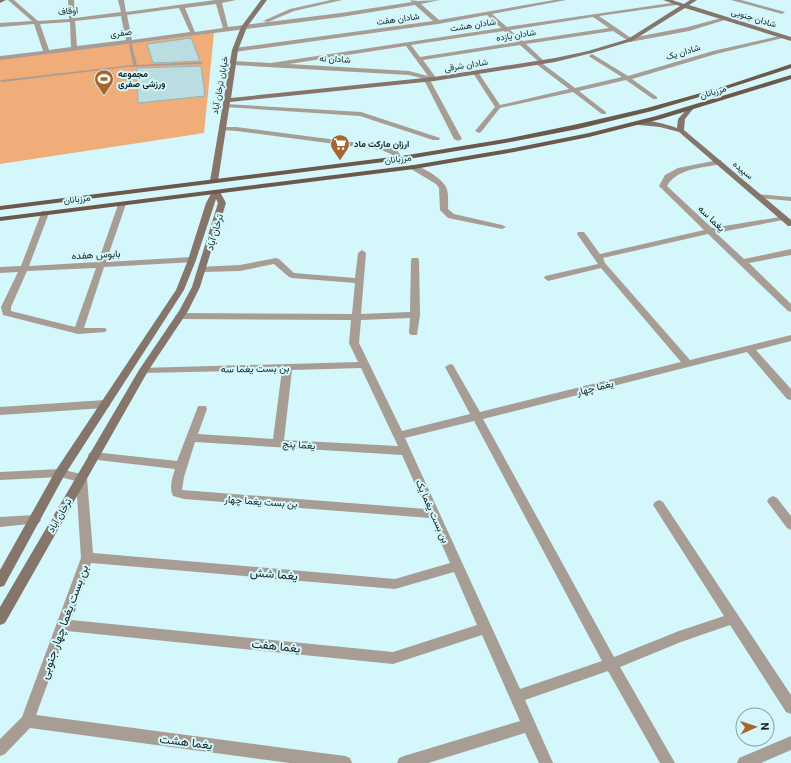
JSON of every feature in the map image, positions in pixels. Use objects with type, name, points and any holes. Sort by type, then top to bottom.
[{"type":"main road","name":"مرزبانان","points":[[0,208],[398,158],[473,147],[602,121],[669,104],[791,66]]},
{"type":"main road","name":"مرزبانان","points":[[0,219],[414,167],[551,143],[639,123],[690,109],[791,77]]},
{"type":"main road","points":[[214,181],[216,192]]},
{"type":"street","points":[[11,0],[36,22],[46,51]]},
{"type":"street","points":[[71,0],[74,48]]},
{"type":"street","points":[[121,0],[129,41]]},
{"type":"street","points":[[170,0],[172,8]]},
{"type":"street","name":"اوقاف","points":[[0,25],[73,20],[233,0]]},
{"type":"street","name":"خیابان ترخان آباد","points":[[214,181],[236,50],[244,27],[264,0]]},
{"type":"street","points":[[335,6],[339,0]]},
{"type":"street","points":[[259,25],[272,17],[292,10],[437,0]]},
{"type":"street","name":"شادان هفت","points":[[236,50],[438,22],[563,0]]},
{"type":"street","name":"شادان جنوبی","points":[[666,0],[791,39]]},
{"type":"street","name":"شادان شرقی","points":[[226,103],[476,73],[540,63],[590,52],[630,40],[694,0]]},
{"type":"street","points":[[734,0],[782,12]]},
{"type":"street","points":[[219,1],[226,29]]},
{"type":"street","points":[[415,2],[438,22]]},
{"type":"street","name":"شادان هشت","points":[[272,65],[676,4]]},
{"type":"street","points":[[181,6],[193,33]]},
{"type":"street","name":"صفری","points":[[0,58],[259,25],[335,6]]},
{"type":"street","points":[[488,14],[522,43],[540,63],[604,113]]},
{"type":"street","points":[[595,16],[630,40],[689,29],[725,19]]},
{"type":"street","name":"شادان یازده","points":[[418,59],[615,29]]},
{"type":"street","name":"شادان یک","points":[[498,107],[627,78],[715,52],[784,37]]},
{"type":"street","points":[[407,44],[431,79],[458,139]]},
{"type":"street","points":[[592,56],[627,78],[654,98]]},
{"type":"street","name":"شادان نه","points":[[233,62],[409,73],[431,79]]},
{"type":"street","points":[[476,73],[498,107],[479,131]]},
{"type":"street","points":[[226,103],[361,114],[436,138]]},
{"type":"street","points":[[681,131],[679,123],[681,116],[690,109]]},
{"type":"street","name":"سپیده","points":[[639,123],[662,125],[681,131],[791,224]]},
{"type":"street","points":[[222,129],[236,129],[359,144],[383,148],[394,152],[398,158]]},
{"type":"street","name":"یغما سه","points":[[718,162],[681,170],[668,177],[664,186],[791,309]]},
{"type":"street","points":[[414,167],[439,182],[443,188],[444,210],[451,216],[502,227]]},
{"type":"street","name":"ترخان آباد","points":[[0,582],[60,473],[180,290],[192,260],[210,203],[216,192]]},
{"type":"street","name":"ترخان آباد","points":[[0,619],[93,456],[144,370],[180,316],[196,287],[222,203],[216,192]]},
{"type":"street","points":[[758,196],[791,199]]},
{"type":"street","points":[[78,331],[122,204]]},
{"type":"street","points":[[45,214],[24,269],[6,307],[6,313],[78,331],[102,330]]},
{"type":"street","points":[[548,278],[600,261],[710,231],[784,218]]},
{"type":"street","points":[[581,234],[600,261],[688,364]]},
{"type":"street","points":[[743,262],[791,252]]},
{"type":"street","name":"بن بست یغما یک","points":[[362,253],[354,343],[406,451],[546,763]]},
{"type":"street","name":"بابوس هفده","points":[[0,270],[192,260]]},
{"type":"street","points":[[414,333],[415,260]]},
{"type":"street","points":[[202,270],[240,268],[276,261],[292,275],[360,281]]},
{"type":"street","points":[[180,316],[356,317],[415,315]]},
{"type":"street","name":"یغما چهار","points":[[399,436],[791,338]]},
{"type":"street","points":[[749,348],[791,396]]},
{"type":"street","name":"بن بست یغما سه","points":[[144,370],[365,365]]},
{"type":"street","points":[[278,443],[287,367]]},
{"type":"street","points":[[450,367],[611,664],[668,763]]},
{"type":"street","points":[[0,411],[105,404]]},
{"type":"street","name":"بن بست یغما چهار","points":[[202,409],[181,466],[175,488],[177,493],[184,495],[434,514]]},
{"type":"street","name":"یغما پنج","points":[[192,438],[406,451]]},
{"type":"street","points":[[93,456],[181,466]]},
{"type":"street","points":[[0,476],[60,473],[81,478]]},
{"type":"street","name":"بن بست یغما چهار جنوبی","points":[[0,749],[27,721],[87,558],[81,478]]},
{"type":"street","points":[[773,501],[791,525]]},
{"type":"street","points":[[659,505],[732,619],[791,707]]},
{"type":"street","points":[[0,522],[35,520]]},
{"type":"street","name":"یغما شش","points":[[87,558],[395,584],[457,566]]},
{"type":"street","points":[[516,697],[611,664],[679,637],[732,619]]},
{"type":"street","name":"یغما هفت","points":[[63,625],[394,658],[485,628]]},
{"type":"street","name":"یغما هشت","points":[[27,721],[345,763]]},
{"type":"street","points":[[404,763],[529,726]]},
{"type":"street","points":[[744,763],[791,743]]},
{"type":"lane","points":[[129,41],[136,65]]},
{"type":"lane","points":[[2,81],[136,65],[201,63]]},
{"type":"shaded area","name":"مجموعه ورزشی صفری","points":[[214,33],[204,133],[0,164],[0,59]]},
{"type":"building","points":[[191,38],[200,61],[153,63],[147,44]]},
{"type":"building","points":[[201,66],[205,96],[138,103],[137,68]]},
{"type":"place","name":"مجموعه ورزشی صفری","points":[[104,96]]},
{"type":"place","name":"ارزان مارکت ماد","points":[[340,161]]}]
